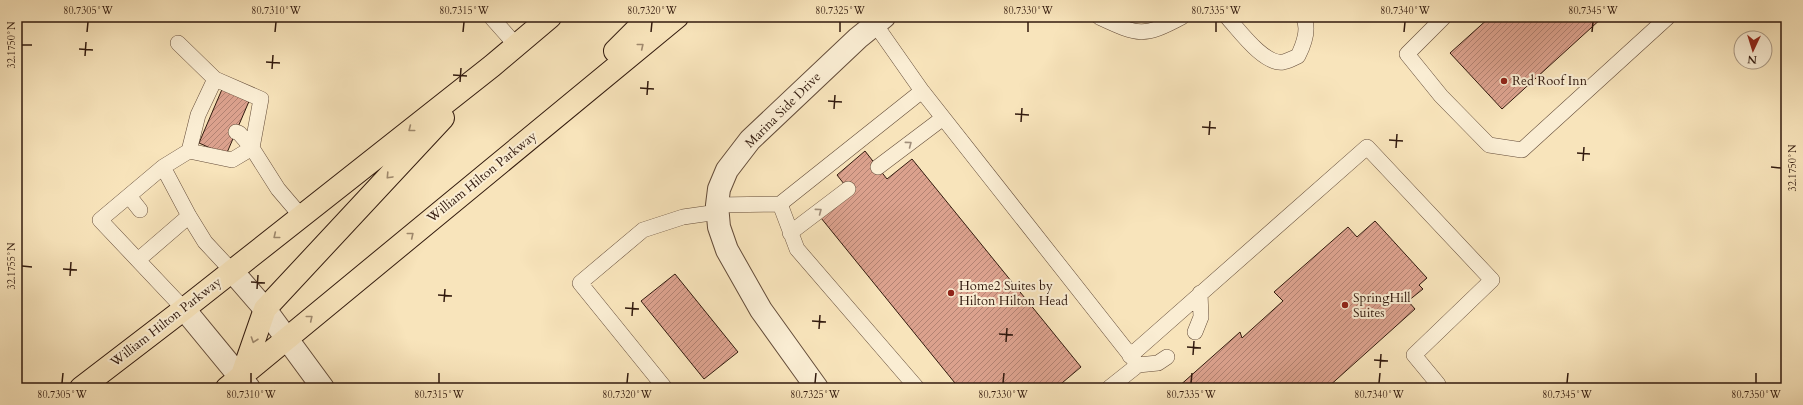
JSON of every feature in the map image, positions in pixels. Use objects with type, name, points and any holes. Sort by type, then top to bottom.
[{"type":"highway","points":[[530,137],[649,17]]},
{"type":"highway","name":"William Hilton Parkway","points":[[239,384],[287,337],[677,17]]},
{"type":"highway","name":"William Hilton Parkway","points":[[81,388],[184,309],[492,66],[538,21]]},
{"type":"highway","points":[[239,384],[265,309],[492,66]]},
{"type":"street","name":"Marina Side Drive","points":[[817,388],[761,310],[727,250],[719,227],[719,189],[728,170],[750,140],[858,38],[880,20]]},
{"type":"street","name":"William Hilton Parkway","points":[[232,271],[287,337]]},
{"type":"street","points":[[184,309],[239,384]]},
{"type":"street","points":[[287,337],[323,388]]},
{"type":"lane","points":[[491,17],[515,44]]},
{"type":"lane","points":[[1099,17],[1130,31],[1148,32],[1164,27],[1182,17]]},
{"type":"lane","points":[[1228,17],[1256,50],[1267,58],[1282,62],[1298,56],[1302,50],[1305,43],[1305,20],[1303,17]]},
{"type":"lane","points":[[1444,17],[1407,54],[1441,96],[1489,145],[1522,150],[1668,17]]},
{"type":"lane","points":[[880,20],[922,91],[1134,360],[1158,363],[1167,357]]},
{"type":"lane","points":[[178,43],[215,79],[261,99],[252,148],[232,160],[188,151]]},
{"type":"lane","points":[[184,309],[100,220],[163,166],[188,151],[203,117],[215,79]]},
{"type":"lane","points":[[665,388],[580,283],[643,230],[683,217],[718,208],[780,204],[922,91]]},
{"type":"lane","points":[[878,167],[943,118]]},
{"type":"lane","points":[[236,132],[239,133],[252,148],[278,189],[301,216]]},
{"type":"lane","points":[[1109,388],[1134,360],[1200,294],[1366,147],[1492,280],[1414,355],[1438,384],[1434,388]]},
{"type":"lane","points":[[163,166],[189,216],[205,242],[232,271]]},
{"type":"lane","points":[[790,233],[848,189]]},
{"type":"lane","points":[[129,196],[140,210]]},
{"type":"lane","points":[[780,204],[797,249],[918,388]]},
{"type":"lane","points":[[138,260],[161,236],[189,216]]},
{"type":"lane","points":[[1195,332],[1202,317],[1200,294]]},
{"type":"building","name":"Red Roof Inn","points":[[1490,17],[1603,17],[1502,109],[1450,53]]},
{"type":"building","points":[[223,87],[250,99],[226,155],[199,143]]},
{"type":"building","name":"Home2 Suites by Hilton Hilton Head","points":[[865,151],[887,179],[912,159],[1081,367],[1056,388],[959,388],[821,218],[848,189],[837,175]]},
{"type":"building","name":"SpringHill Suites","points":[[1375,221],[1427,278],[1419,285],[1423,289],[1408,301],[1415,309],[1327,388],[1177,388],[1240,332],[1242,338],[1283,301],[1274,292],[1348,227],[1357,237]]},
{"type":"building","points":[[675,274],[738,352],[704,379],[641,301]]},
{"type":"place","name":"Red Roof Inn","points":[[1504,81]]},
{"type":"place","name":"Home2 Suites by Hilton Hilton Head","points":[[951,293]]},
{"type":"place","name":"SpringHill Suites","points":[[1345,305]]}]
